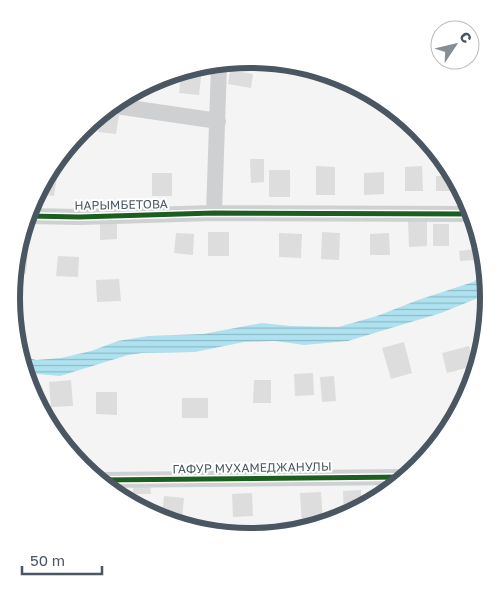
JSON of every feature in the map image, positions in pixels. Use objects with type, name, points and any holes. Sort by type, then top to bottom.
[{"type":"street","points":[[214,213],[219,70]]},
{"type":"street","points":[[122,107],[218,120]]},
{"type":"street","name":"НАРЫМБЕТОВА","points":[[35,216],[79,217],[214,213],[464,214]]},
{"type":"street","name":"ГАФУР МУХАМЕДЖАНУЛЫ","points":[[110,480],[394,477]]},
{"type":"water","points":[[479,277],[480,297],[441,313],[348,341],[304,345],[275,341],[244,342],[195,352],[142,353],[128,355],[60,376],[33,374],[28,357],[36,360],[61,358],[91,351],[118,341],[148,336],[203,334],[262,323],[290,326],[338,327],[377,316],[473,282]]},
{"type":"building","points":[[230,70],[253,74],[251,88],[228,84]]},
{"type":"building","points":[[202,73],[199,95],[179,93],[180,79]]},
{"type":"building","points":[[113,114],[119,115],[116,134],[98,132],[99,124]]},
{"type":"building","points":[[250,159],[264,159],[264,182],[251,183]]},
{"type":"building","points":[[316,166],[335,167],[335,195],[316,195]]},
{"type":"building","points":[[422,166],[423,191],[405,191],[405,167]]},
{"type":"building","points":[[269,170],[290,170],[290,197],[269,197]]},
{"type":"building","points":[[384,172],[384,194],[364,195],[364,173]]},
{"type":"building","points":[[152,173],[172,173],[172,196],[152,196]]},
{"type":"building","points":[[436,176],[445,176],[453,191],[436,191]]},
{"type":"building","points":[[55,177],[57,177],[54,196],[45,195]]},
{"type":"building","points":[[117,219],[117,239],[100,240],[100,220]]},
{"type":"building","points":[[427,219],[427,246],[409,247],[408,220]]},
{"type":"building","points":[[433,224],[449,224],[449,246],[433,246]]},
{"type":"building","points":[[208,232],[229,232],[229,256],[208,256]]},
{"type":"building","points":[[322,232],[340,233],[339,260],[321,259]]},
{"type":"building","points":[[176,233],[194,234],[193,255],[174,253]]},
{"type":"building","points":[[279,233],[302,234],[301,258],[279,257]]},
{"type":"building","points":[[389,233],[390,255],[370,255],[370,234]]},
{"type":"building","points":[[474,249],[475,260],[460,261],[459,251]]},
{"type":"building","points":[[24,253],[28,253],[26,274],[21,274]]},
{"type":"building","points":[[58,256],[79,257],[78,277],[56,276]]},
{"type":"building","points":[[119,279],[121,301],[97,302],[96,280]]},
{"type":"building","points":[[404,342],[412,373],[391,379],[382,348]]},
{"type":"building","points":[[469,346],[472,358],[469,367],[447,373],[442,353]]},
{"type":"building","points":[[313,373],[314,395],[295,396],[294,374]]},
{"type":"building","points":[[334,376],[336,401],[322,402],[320,377]]},
{"type":"building","points":[[71,380],[73,406],[51,407],[49,382]]},
{"type":"building","points":[[254,380],[271,380],[271,403],[253,403]]},
{"type":"building","points":[[96,392],[117,392],[117,415],[96,414]]},
{"type":"building","points":[[182,398],[208,398],[208,418],[182,418]]},
{"type":"building","points":[[133,483],[150,483],[151,494],[133,494]]},
{"type":"building","points":[[361,490],[361,499],[344,508],[343,491]]},
{"type":"building","points":[[321,492],[323,516],[302,522],[300,493]]},
{"type":"building","points":[[252,493],[253,516],[233,517],[232,494]]},
{"type":"building","points":[[164,496],[184,498],[182,518],[163,510]]},
{"type":"cycle path","points":[[35,216],[79,217],[214,213],[464,214]]},
{"type":"cycle path","points":[[110,480],[394,477]]}]
